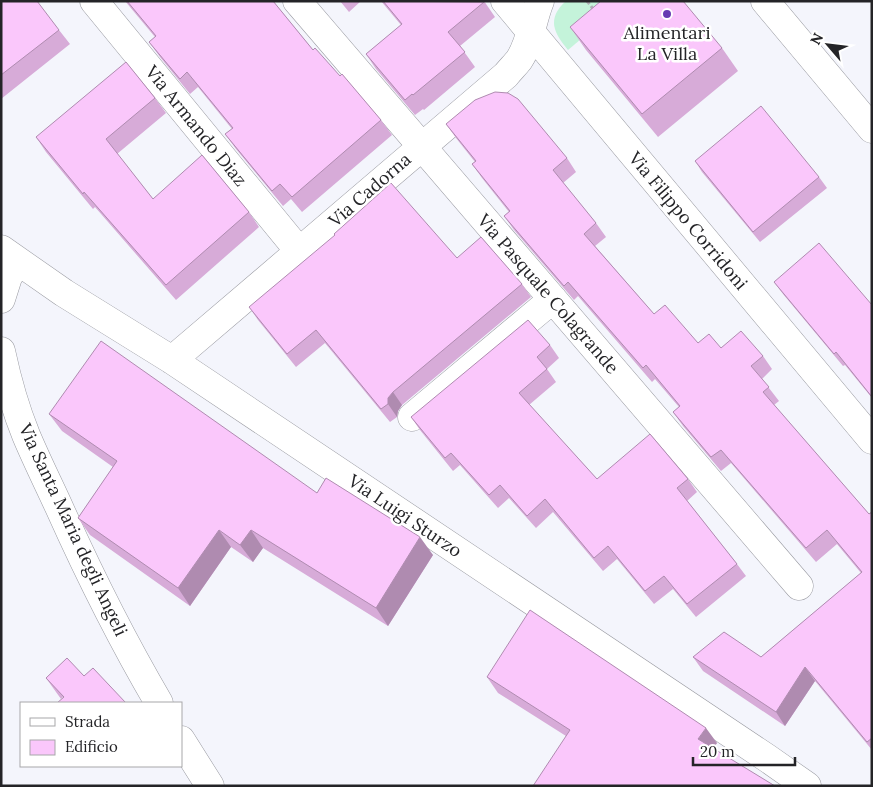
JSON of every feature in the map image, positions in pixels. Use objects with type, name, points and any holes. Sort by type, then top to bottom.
[{"type":"street","name":"Via Armando Diaz","points":[[94,1],[299,251]]},
{"type":"street","name":"Via Pasquale Colagrande","points":[[297,1],[799,586]]},
{"type":"street","name":"Via Filippo Corridoni","points":[[505,1],[872,440]]},
{"type":"street","name":"Via Cadorna","points":[[172,360],[506,75],[518,62],[522,54],[540,1]]},
{"type":"street","points":[[765,1],[872,129]]},
{"type":"street","points":[[1,299],[8,278],[9,255]]},
{"type":"street","name":"Via Luigi Sturzo","points":[[9,255],[64,293],[172,360],[768,758],[807,786]]},
{"type":"street","points":[[412,417],[553,299]]},
{"type":"street","name":"Via Santa Maria degli Angeli","points":[[1,351],[16,408],[30,444],[102,600],[158,702]]},
{"type":"street","points":[[182,742],[210,786]]},
{"type":"path","points":[[587,1],[597,14]]},
{"type":"green space","points":[[566,1],[626,1],[568,50],[559,38],[554,26],[556,14]]},
{"type":"building","points":[[37,1],[59,30],[1,75],[1,2]]},
{"type":"building","points":[[127,1],[273,1],[313,50],[315,48],[340,76],[342,74],[381,120],[292,197],[280,184],[272,191],[225,134],[233,128],[187,72],[180,79],[149,42],[156,36]]},
{"type":"building","points":[[383,1],[484,2],[448,32],[465,52],[405,100],[366,54],[402,24]]},
{"type":"building","points":[[601,1],[683,1],[722,48],[642,114],[570,27]]},
{"type":"building","points":[[126,62],[155,98],[106,139],[153,199],[202,155],[249,212],[166,285],[84,192],[83,194],[36,137]]},
{"type":"building","points":[[495,92],[508,93],[518,99],[567,158],[553,170],[596,223],[584,234],[654,314],[665,305],[698,343],[709,334],[721,348],[741,331],[763,356],[751,366],[769,387],[763,392],[869,514],[872,512],[872,738],[867,742],[805,667],[776,712],[693,657],[724,632],[761,657],[862,572],[827,530],[806,548],[721,450],[711,457],[673,412],[680,406],[646,365],[643,368],[568,282],[564,286],[504,216],[510,211],[472,164],[476,161],[446,124],[475,100]]},
{"type":"building","points":[[761,106],[819,177],[753,232],[695,161]]},
{"type":"building","points":[[391,183],[457,258],[481,237],[522,284],[393,392],[388,398],[388,404],[381,409],[316,330],[287,354],[249,307],[335,235]]},
{"type":"building","points":[[819,243],[872,305],[872,397],[836,352],[834,354],[774,282]]},
{"type":"building","points":[[528,320],[550,345],[537,357],[547,369],[519,393],[597,479],[650,434],[688,479],[677,488],[737,564],[687,604],[664,576],[645,591],[608,546],[594,558],[545,499],[527,516],[500,485],[489,495],[451,453],[445,458],[411,417]]},
{"type":"building","points":[[101,341],[317,493],[326,478],[420,537],[376,608],[251,530],[240,545],[219,530],[178,588],[78,518],[117,461],[49,414]]},
{"type":"building","points":[[530,610],[706,728],[698,739],[775,786],[533,786],[570,730],[487,677]]},
{"type":"building","points":[[67,658],[84,676],[93,668],[125,702],[58,702],[64,697],[46,678]]},
{"type":"place","name":"Alimentari La Villa","points":[[667,14]]}]
